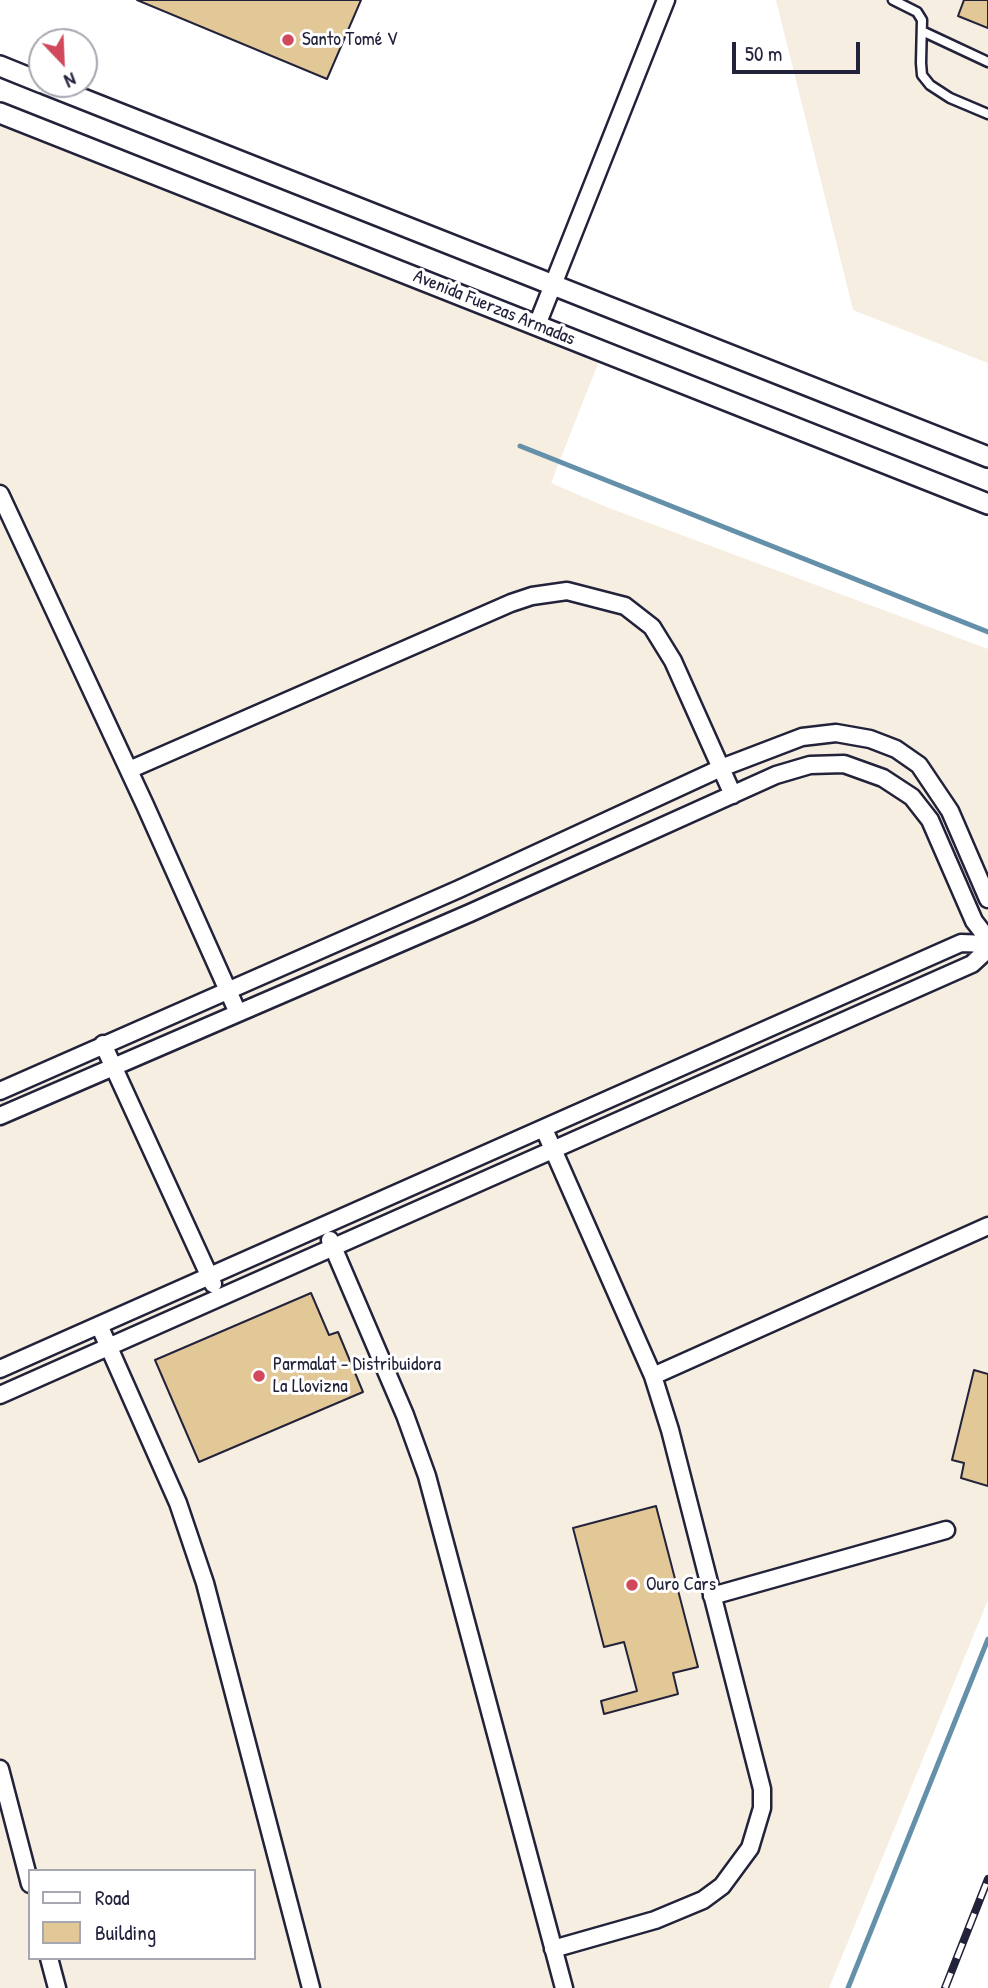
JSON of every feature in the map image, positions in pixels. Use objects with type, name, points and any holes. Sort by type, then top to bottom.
[{"type":"street","points":[[537,325],[666,0]]},
{"type":"street","points":[[0,66],[28,77]]},
{"type":"street","points":[[82,98],[988,457]]},
{"type":"street","name":"Avenida Fuerzas Armadas","points":[[0,113],[988,504]]},
{"type":"street","points":[[0,494],[129,770],[238,1013]]},
{"type":"street","points":[[129,770],[512,603],[532,596],[567,592],[625,606],[652,627],[673,661],[733,795]]},
{"type":"street","points":[[988,899],[950,811],[929,778],[909,757],[883,743],[854,735],[836,733],[802,737],[721,768],[459,890],[103,1044],[0,1092],[4,1114],[470,914],[793,769],[844,764],[900,787],[930,820],[974,921],[988,944]]},
{"type":"street","points":[[930,820],[950,811]]},
{"type":"street","points":[[459,890],[470,914]]},
{"type":"street","points":[[0,1369],[961,943],[988,944]]},
{"type":"street","points":[[0,1395],[972,964],[988,944]]},
{"type":"street","points":[[103,1044],[219,1298]]},
{"type":"street","points":[[544,1129],[653,1376],[670,1430],[762,1789],[762,1808],[750,1848],[722,1886],[703,1900],[655,1920],[552,1949]]},
{"type":"street","points":[[324,1226],[405,1415],[427,1476],[564,1988]]},
{"type":"street","points":[[653,1376],[988,1226]]},
{"type":"street","points":[[99,1325],[178,1503],[205,1583],[311,1988]]},
{"type":"street","points":[[712,1596],[946,1530]]},
{"type":"street","points":[[0,1769],[28,1876]]},
{"type":"street","points":[[50,1960],[57,1988]]},
{"type":"lane","points":[[892,0],[917,12],[922,20],[922,75],[930,85],[950,98],[988,114]]},
{"type":"lane","points":[[924,32],[988,62]]},
{"type":"shaded area","points":[[776,0],[988,0],[988,363],[853,310]]},
{"type":"shaded area","points":[[0,113],[603,351],[551,483],[609,508],[988,649],[988,1600],[829,1988],[0,1988]]},
{"type":"building","name":"Santo Tomé V","points":[[137,0],[361,0],[327,79]]},
{"type":"building","points":[[964,0],[988,0],[988,28],[958,16]]},
{"type":"building","name":"Parmalat - Distribuidora La Llovizna","points":[[311,1293],[329,1335],[338,1332],[363,1392],[199,1462],[155,1360]]},
{"type":"building","points":[[974,1370],[988,1374],[988,1486],[961,1478],[964,1463],[952,1460]]},
{"type":"building","name":"Ouro Cars","points":[[656,1506],[698,1667],[673,1673],[678,1694],[604,1714],[601,1701],[637,1691],[624,1642],[604,1647],[573,1528]]},
{"type":"waterway","points":[[520,446],[988,632]]},
{"type":"waterway","points":[[848,1988],[988,1639]]},
{"type":"railway","points":[[945,1988],[988,1879]]},
{"type":"place","name":"Santo Tomé V","points":[[288,40]]},
{"type":"place","name":"Parmalat - Distribuidora La Llovizna","points":[[259,1376]]},
{"type":"place","name":"Ouro Cars","points":[[632,1585]]}]
